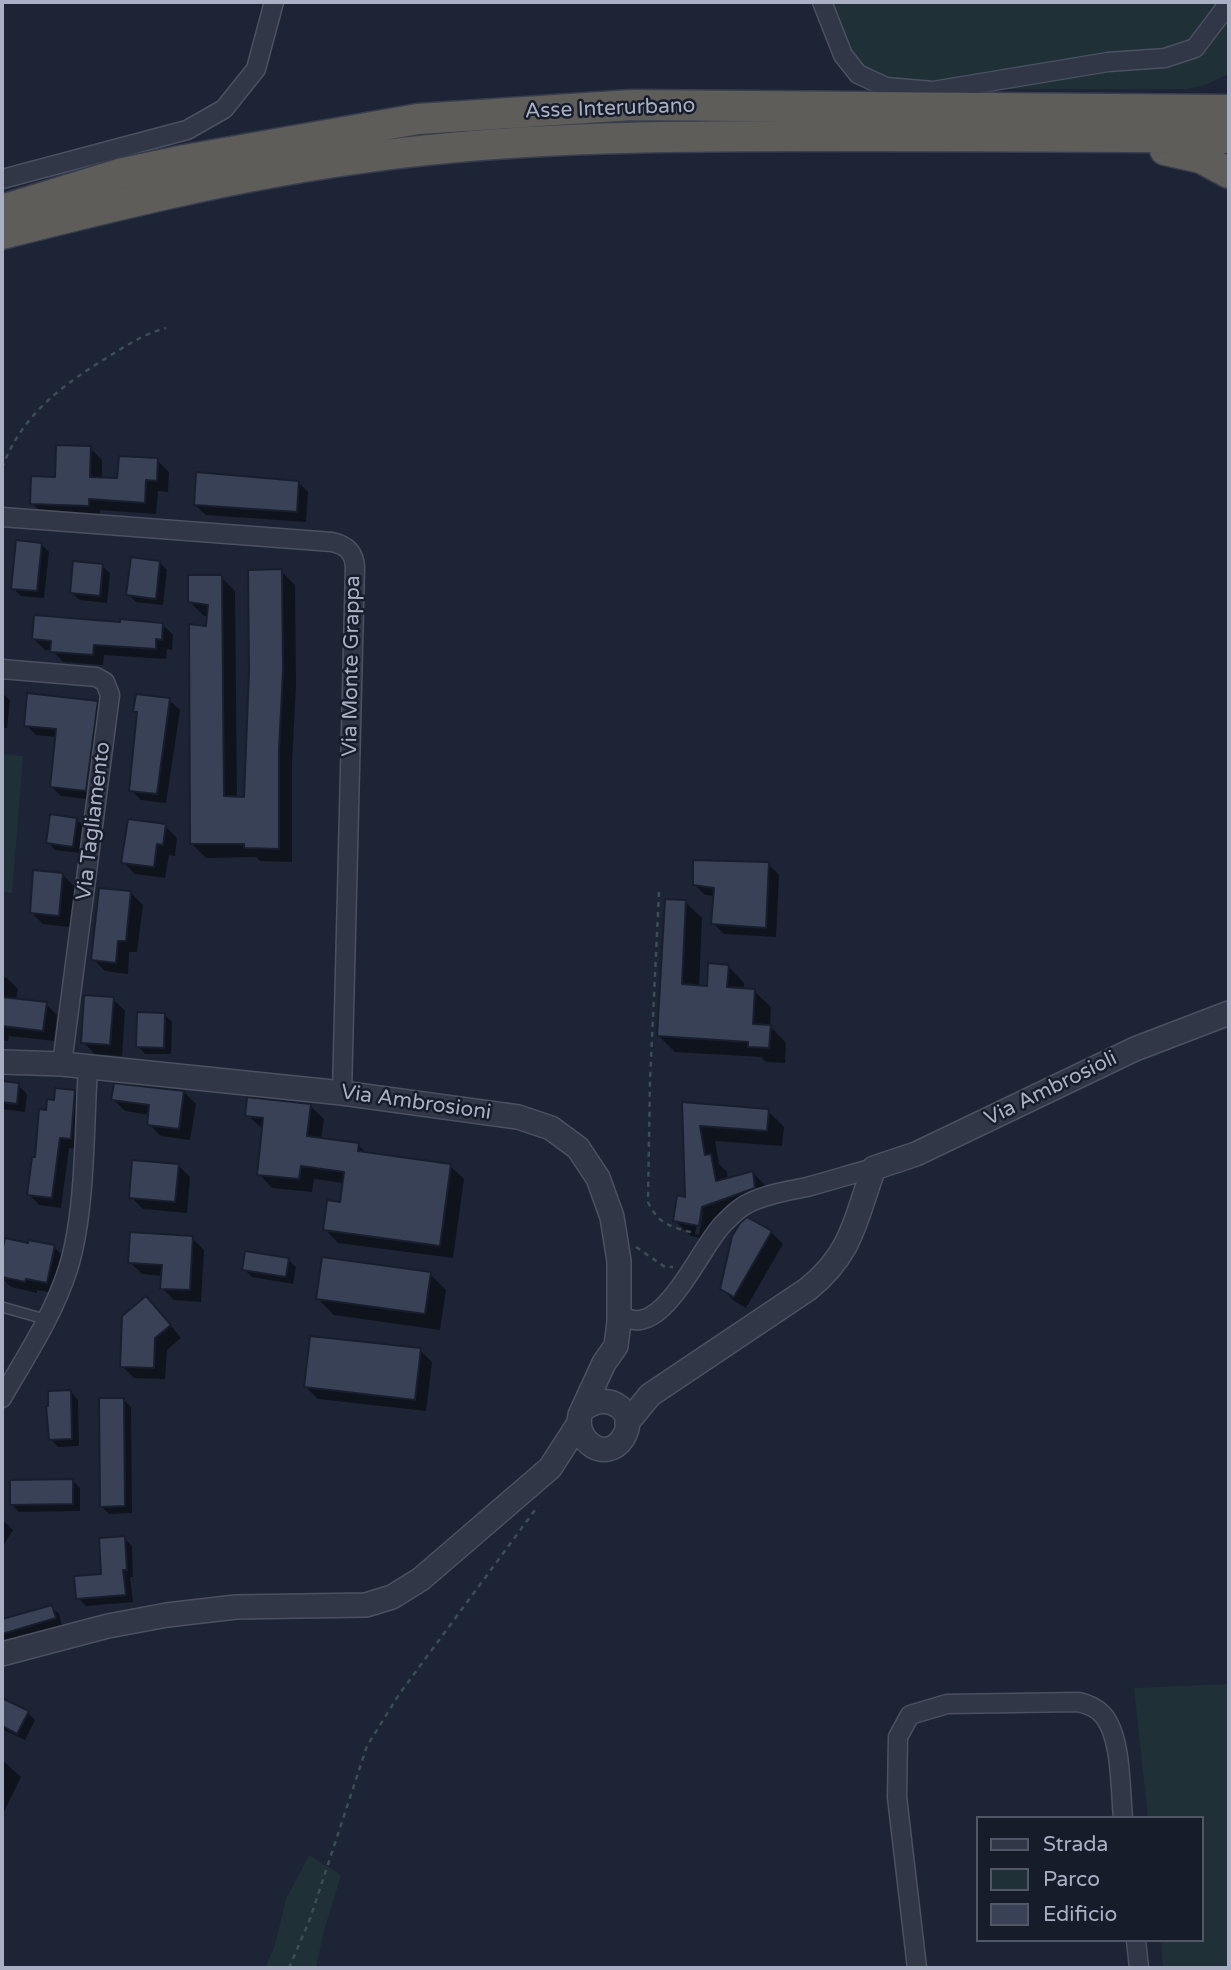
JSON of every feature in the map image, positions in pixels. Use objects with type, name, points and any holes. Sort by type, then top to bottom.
[{"type":"highway","points":[[1069,123],[1215,95],[1229,88]]},
{"type":"highway","name":"Asse Interurbano","points":[[2,210],[119,174],[256,146],[418,120],[632,105],[1069,123],[1229,138]]},
{"type":"highway","name":"Asse Interurbano","points":[[2,234],[174,192],[258,176],[346,160],[462,147],[573,139],[1069,123],[1229,110]]},
{"type":"highway","points":[[1069,123],[1182,153],[1216,164],[1229,173]]},
{"type":"street","points":[[2,179],[187,130],[224,109],[256,69],[274,2]]},
{"type":"street","points":[[822,2],[843,55],[858,74],[886,87],[933,91],[1108,62],[1165,58],[1195,47],[1223,12],[1227,2]]},
{"type":"street","name":"Via Monte Grappa","points":[[2,517],[331,542],[346,547],[354,557],[342,1093]]},
{"type":"street","name":"Via Tagliamento","points":[[2,669],[96,677],[105,682],[110,695],[62,1064]]},
{"type":"street","name":"Via Ambrosioli","points":[[874,1168],[916,1154],[1135,1049],[1229,1013]]},
{"type":"street","name":"Via Ambrosioni","points":[[2,1062],[62,1064],[342,1093],[519,1117],[546,1125],[568,1139],[594,1170],[609,1208],[619,1261],[619,1313],[616,1346],[604,1363],[582,1416],[551,1468]]},
{"type":"street","points":[[2,1398],[48,1320],[67,1272],[74,1244],[79,1197],[88,1067]]},
{"type":"street","points":[[619,1313],[634,1321],[645,1321],[654,1316],[675,1294],[709,1241],[724,1223],[749,1203],[874,1168]]},
{"type":"street","points":[[597,1448],[583,1439],[582,1416],[600,1401],[617,1409],[650,1395],[808,1289],[829,1271],[846,1246],[874,1168]]},
{"type":"street","points":[[2,1654],[108,1626],[167,1615],[236,1607],[366,1605],[392,1597],[421,1579],[551,1468],[597,1448],[612,1447],[618,1443],[626,1430],[599,1379]]},
{"type":"street","points":[[918,1968],[897,1797],[898,1737],[910,1716],[947,1704],[1079,1702],[1094,1707],[1109,1724],[1115,1742],[1123,1816]]},
{"type":"street","points":[[1136,1942],[1139,1968]]},
{"type":"lane","points":[[2,1307],[48,1320]]},
{"type":"path","points":[[2,468],[10,447],[40,407],[70,380],[147,333],[166,328]]},
{"type":"path","points":[[659,892],[650,1080],[648,1202],[654,1216],[673,1227],[699,1234],[709,1241]]},
{"type":"path","points":[[289,1968],[310,1919],[367,1746],[400,1693],[541,1501]]},
{"type":"green space","points":[[830,2],[1223,2],[1193,45],[949,83],[893,84],[869,74],[852,60]]},
{"type":"green space","points":[[1229,6],[1229,74],[1205,85],[1188,89],[995,89],[1167,61]]},
{"type":"green space","points":[[2,754],[23,756],[12,893],[2,892]]},
{"type":"green space","points":[[1229,1684],[1229,1968],[1163,1968],[1161,1942],[1203,1942],[1203,1816],[1148,1816],[1134,1688]]},
{"type":"green space","points":[[309,1855],[341,1875],[316,1968],[265,1968],[275,1945],[286,1899]]},
{"type":"building","points":[[56,445],[91,446],[90,477],[117,478],[119,456],[158,458],[157,481],[146,480],[145,503],[89,499],[89,506],[30,504],[31,476],[55,477]]},
{"type":"building","points":[[196,472],[299,481],[297,512],[194,505]]},
{"type":"building","points":[[16,540],[42,543],[37,591],[11,589]]},
{"type":"building","points":[[131,557],[160,561],[156,599],[126,595]]},
{"type":"building","points":[[73,561],[103,564],[100,596],[70,593]]},
{"type":"building","points":[[282,569],[279,849],[244,848],[244,844],[190,844],[189,624],[206,626],[208,605],[188,602],[188,575],[222,575],[224,796],[244,797],[249,672],[248,570]]},
{"type":"building","points":[[34,615],[163,623],[162,640],[156,639],[156,649],[94,645],[93,655],[50,652],[51,641],[32,639]]},
{"type":"building","points":[[27,693],[98,701],[86,791],[50,787],[56,729],[24,726]]},
{"type":"building","points":[[136,694],[170,698],[157,794],[129,791],[137,712],[133,712]]},
{"type":"building","points":[[50,814],[77,818],[73,847],[46,843]]},
{"type":"building","points":[[128,819],[166,824],[163,845],[157,844],[154,867],[121,863]]},
{"type":"building","points":[[693,860],[769,862],[766,928],[711,924],[714,888],[693,885]]},
{"type":"building","points":[[33,870],[63,873],[59,916],[30,913]]},
{"type":"building","points":[[99,888],[131,891],[126,941],[118,941],[116,963],[91,960]]},
{"type":"building","points":[[665,899],[686,900],[682,984],[707,986],[708,963],[729,965],[727,987],[755,989],[753,1024],[771,1025],[769,1048],[748,1047],[748,1042],[657,1036]]},
{"type":"building","points":[[84,995],[114,997],[110,1045],[81,1043]]},
{"type":"building","points":[[2,997],[47,1002],[43,1031],[2,1026]]},
{"type":"building","points":[[137,1012],[165,1013],[164,1048],[136,1047]]},
{"type":"building","points":[[2,1081],[19,1083],[17,1104],[2,1102]]},
{"type":"building","points":[[114,1083],[184,1091],[179,1129],[147,1125],[149,1105],[111,1100]]},
{"type":"building","points":[[55,1088],[75,1090],[71,1139],[60,1138],[52,1198],[27,1195],[32,1157],[35,1157],[39,1109],[46,1110],[47,1099],[54,1100]]},
{"type":"building","points":[[247,1097],[311,1104],[307,1136],[359,1143],[358,1151],[451,1164],[440,1246],[323,1230],[327,1200],[340,1202],[344,1172],[301,1166],[299,1179],[257,1175],[263,1118],[245,1116]]},
{"type":"building","points":[[682,1102],[769,1109],[767,1131],[700,1126],[705,1155],[711,1154],[716,1181],[753,1171],[755,1188],[702,1207],[699,1226],[673,1221],[677,1195],[685,1197]]},
{"type":"building","points":[[132,1160],[179,1164],[175,1202],[129,1198]]},
{"type":"building","points":[[747,1217],[772,1231],[734,1297],[720,1289],[732,1236]]},
{"type":"building","points":[[130,1232],[193,1236],[190,1290],[160,1289],[162,1265],[128,1263]]},
{"type":"building","points":[[5,1238],[55,1245],[47,1283],[2,1277]]},
{"type":"building","points":[[245,1251],[289,1258],[286,1277],[242,1270]]},
{"type":"building","points":[[322,1257],[431,1272],[425,1314],[316,1299]]},
{"type":"building","points":[[146,1296],[171,1325],[155,1338],[154,1368],[120,1367],[122,1316]]},
{"type":"building","points":[[310,1336],[421,1348],[415,1400],[304,1387]]},
{"type":"building","points":[[71,1390],[72,1439],[49,1440],[46,1406],[48,1391]]},
{"type":"building","points":[[99,1398],[124,1398],[125,1506],[100,1507]]},
{"type":"building","points":[[73,1479],[73,1504],[10,1505],[10,1480]]},
{"type":"building","points":[[125,1536],[127,1570],[123,1570],[126,1595],[76,1599],[74,1576],[101,1574],[99,1538]]},
{"type":"building","points":[[52,1605],[56,1618],[2,1634],[2,1619]]},
{"type":"building","points":[[2,1698],[29,1711],[17,1734],[2,1726]]}]
